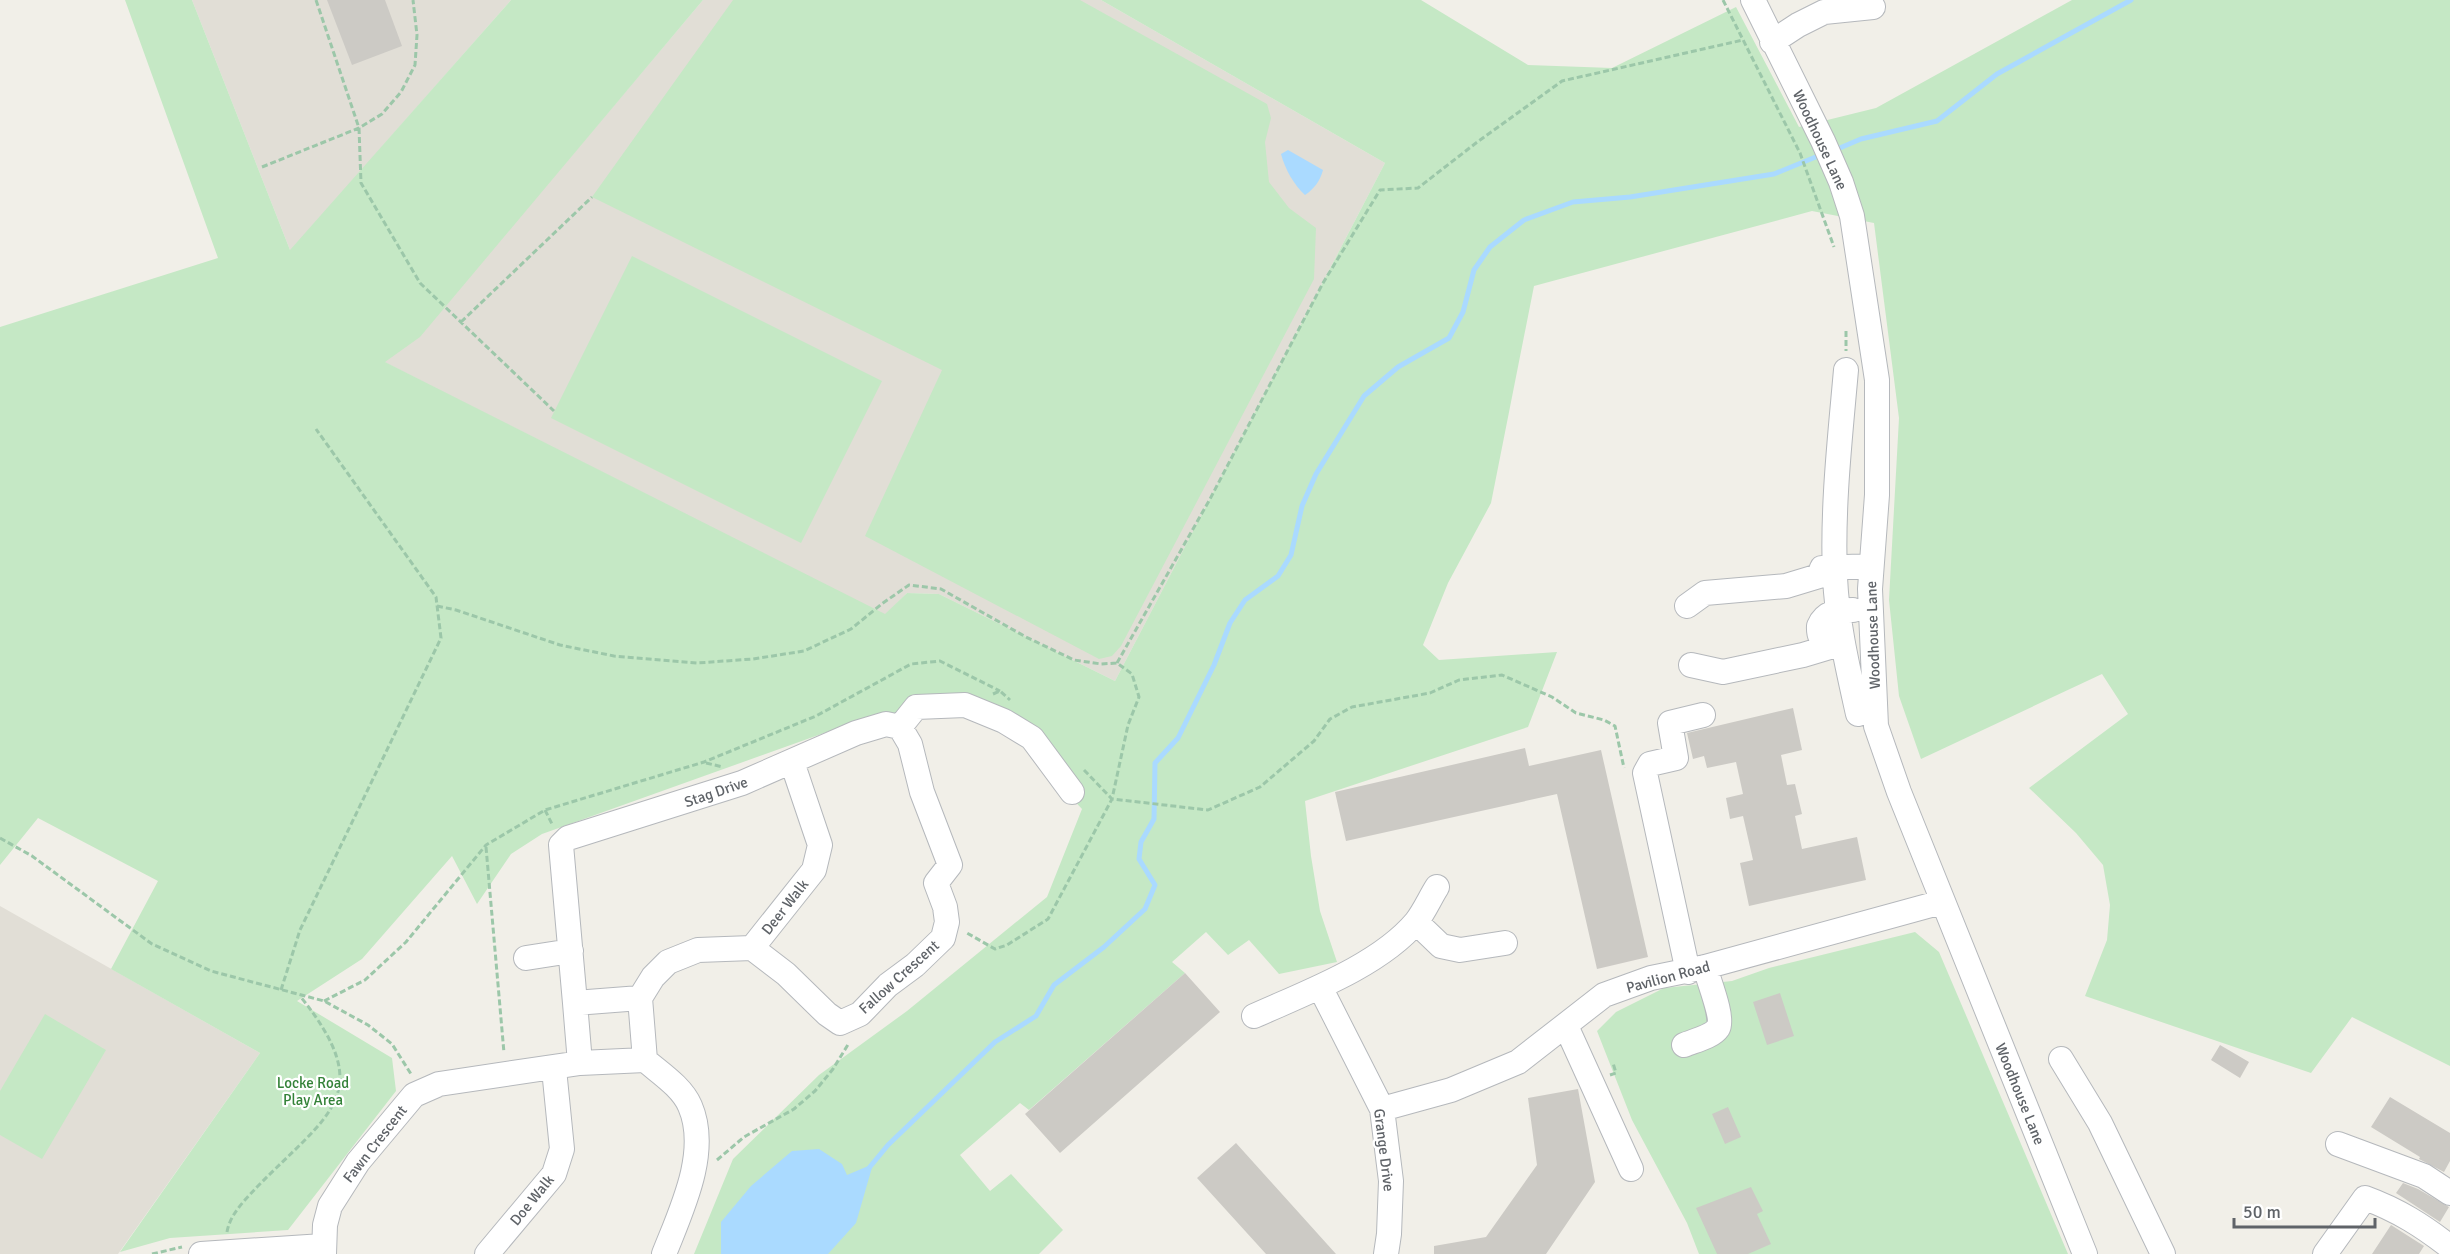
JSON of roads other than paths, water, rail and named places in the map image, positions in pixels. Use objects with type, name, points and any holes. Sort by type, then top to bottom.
[{"type":"street","name":"Woodhouse Lane","points":[[1753,0],[1823,141],[1852,216],[1877,380],[1877,465],[1870,610],[1876,726],[1942,902],[2085,1254]]},
{"type":"street","points":[[1772,42],[1824,12],[1873,7]]},
{"type":"street","points":[[1846,370],[1838,464],[1835,567],[1839,610],[1838,645],[1858,714]]},
{"type":"street","points":[[1838,464],[1877,465]]},
{"type":"street","points":[[1687,606],[1705,593],[1786,586],[1819,576],[1822,568],[1872,566]]},
{"type":"street","points":[[1839,610],[1870,610]]},
{"type":"street","points":[[1690,665],[1723,672],[1838,645]]},
{"type":"street","points":[[900,726],[916,707],[964,705],[1004,721],[1032,738],[1072,792]]},
{"type":"street","points":[[1683,1045],[1716,1030],[1719,1026],[1719,1015],[1696,969],[1645,773],[1650,764],[1676,758],[1670,723],[1703,715]]},
{"type":"street","name":"Stag Drive","points":[[575,1003],[561,845],[568,838],[742,783],[856,733],[886,724],[900,726]]},
{"type":"street","name":"Fallow Crescent","points":[[752,948],[786,974],[827,1014],[840,1023],[860,1014],[888,985],[915,965],[943,938],[947,922],[945,907],[936,883],[950,865],[922,792],[910,744],[900,726]]},
{"type":"street","name":"Deer Walk","points":[[752,948],[814,870],[820,845],[792,762]]},
{"type":"street","points":[[1254,1016],[1320,987],[1378,955],[1416,922],[1437,886]]},
{"type":"street","name":"Pavilion Road","points":[[1382,1109],[1451,1090],[1518,1062],[1604,995],[1651,978],[1696,969],[1942,902]]},
{"type":"street","points":[[1416,922],[1441,946],[1460,950],[1505,943]]},
{"type":"street","points":[[645,1060],[640,998],[653,977],[668,962],[698,950],[752,948]]},
{"type":"street","points":[[526,958],[571,951]]},
{"type":"street","name":"Grange Drive","points":[[1320,987],[1382,1109],[1391,1181],[1386,1254]]},
{"type":"street","points":[[640,998],[575,1003],[580,1064],[645,1060],[671,1081],[690,1105],[697,1134],[691,1184],[664,1254]]},
{"type":"street","points":[[1566,1026],[1631,1169]]},
{"type":"street","points":[[2061,1059],[2100,1123],[2163,1254]]},
{"type":"street","name":"Fawn Crescent","points":[[323,1250],[325,1225],[330,1206],[358,1162],[414,1095],[439,1084],[580,1064]]},
{"type":"street","name":"Doe Walk","points":[[487,1254],[554,1174],[562,1149],[554,1069]]},
{"type":"street","points":[[2338,1144],[2424,1176],[2450,1192]]},
{"type":"street","points":[[2325,1254],[2366,1198],[2392,1207],[2417,1222],[2450,1247]]},
{"type":"street","points":[[193,1250],[323,1250]]},
{"type":"water","points":[[1288,150],[1323,170],[1316,184],[1305,195],[1287,171],[1281,154]]},
{"type":"water","points":[[819,1149],[842,1164],[847,1175],[873,1164],[856,1223],[828,1254],[721,1254],[721,1222],[751,1186],[792,1151]]},
{"type":"waterway","points":[[1835,150],[1861,139],[1937,121],[1997,74],[2131,0]]},
{"type":"waterway","points":[[869,1168],[888,1145],[995,1042],[1036,1016],[1054,985],[1104,947],[1145,909],[1155,885],[1139,859],[1141,842],[1154,819],[1155,763],[1178,738],[1214,665],[1230,623],[1245,600],[1278,576],[1291,555],[1302,506],[1316,474],[1364,396],[1398,367],[1449,338],[1463,312],[1474,270],[1490,247],[1524,220],[1573,202],[1630,197],[1774,174],[1823,154]]},
{"type":"park label","name":"Locke Road Play Area","points":[[313,1092]]}]
